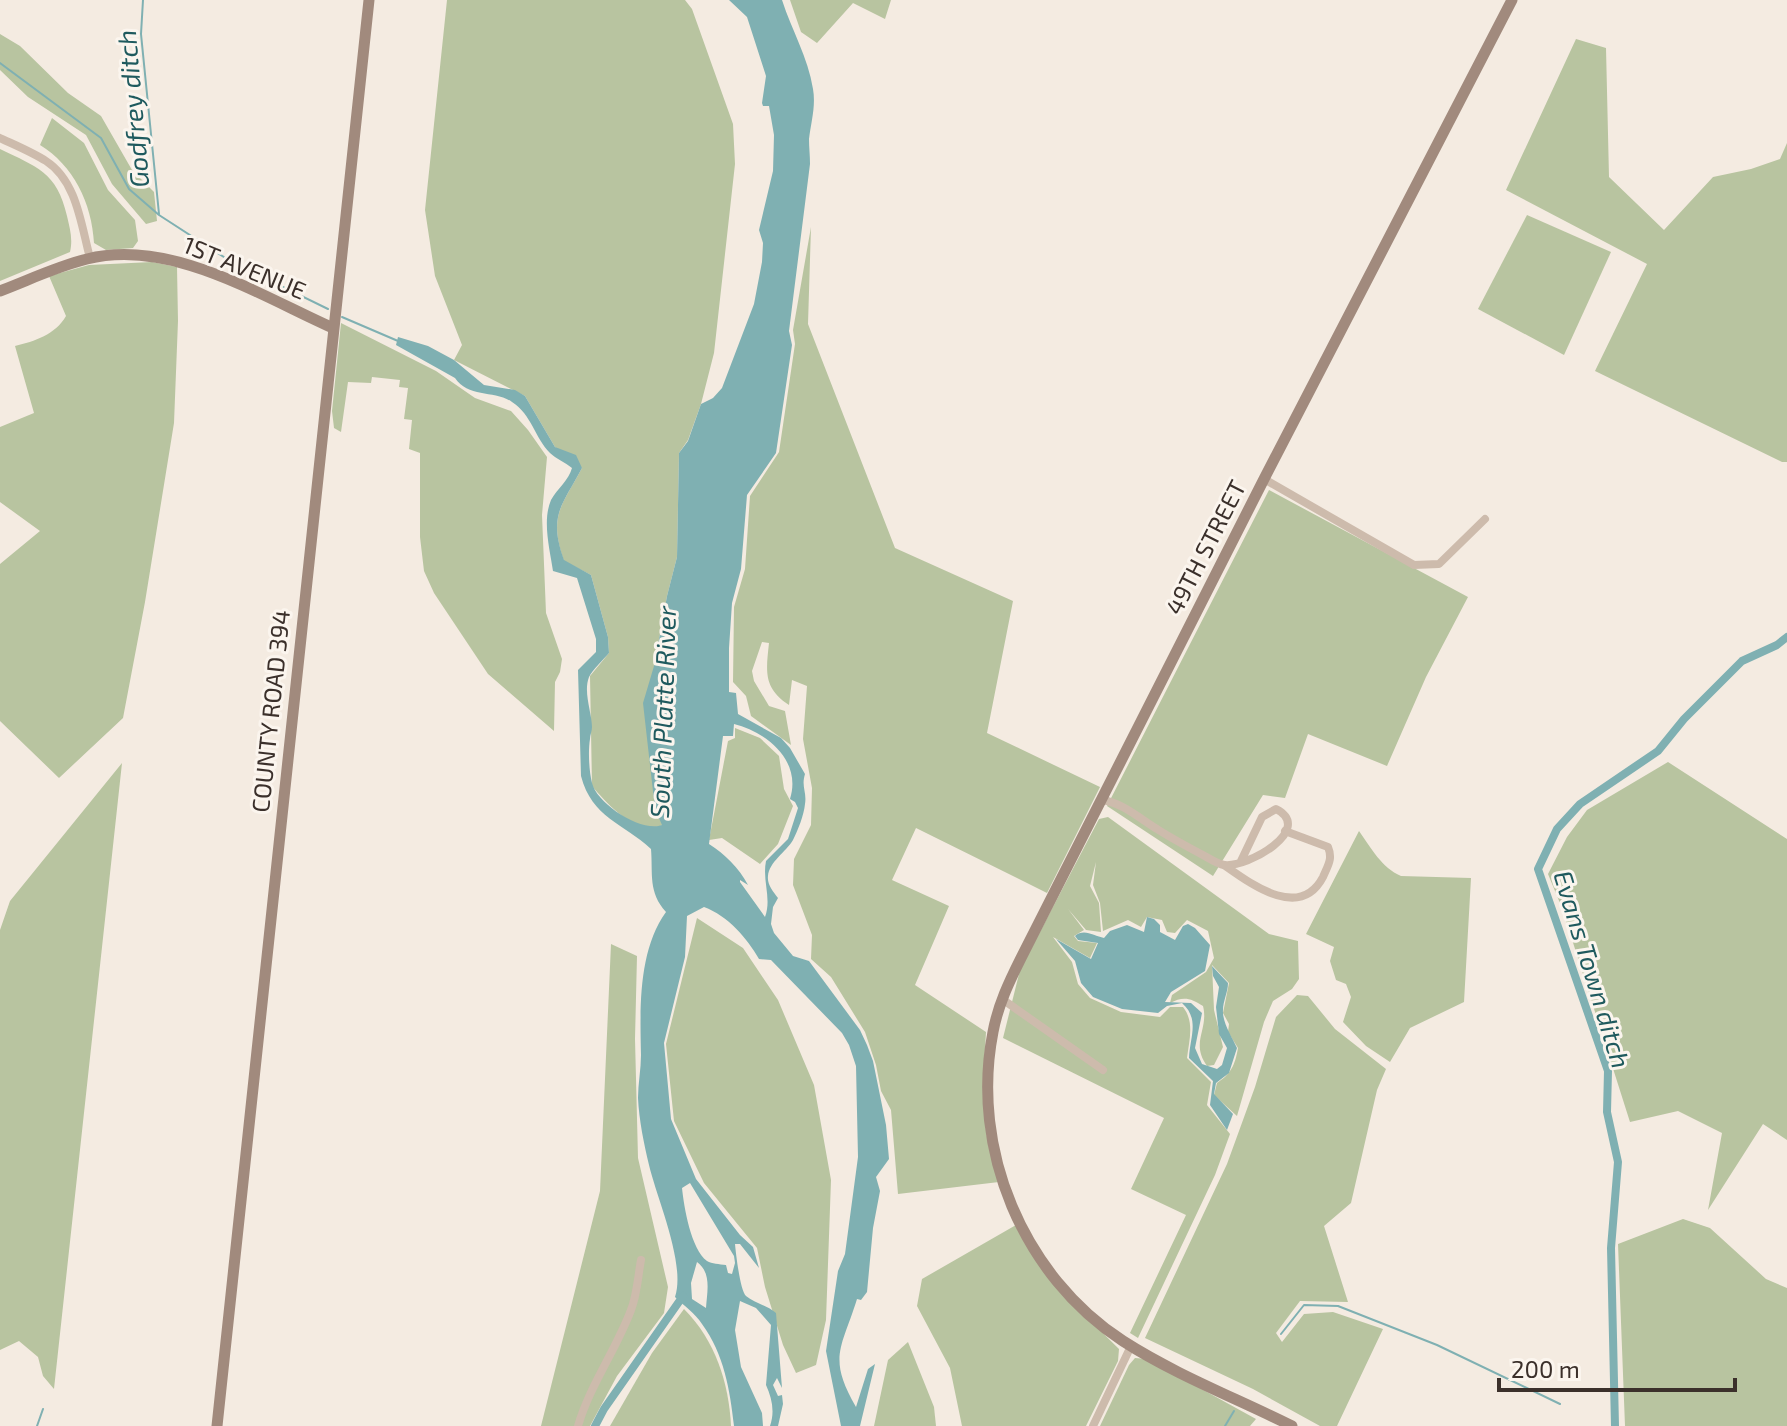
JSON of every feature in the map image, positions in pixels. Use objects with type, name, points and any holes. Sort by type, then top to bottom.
[{"type":"street","name":"COUNTY ROAD 394","points":[[217,1426],[369,0]]},
{"type":"street","name":"49TH STREET","points":[[1292,1426],[1131,1346],[1081,1308],[1047,1268],[1032,1246],[1006,1193],[997,1163],[991,1128],[989,1057],[1002,999],[1264,479],[1512,0]]},
{"type":"street","points":[[0,138],[58,170],[71,190],[90,258]]},
{"type":"street","name":"1ST AVENUE","points":[[0,291],[90,258],[155,257],[191,264],[333,328]]},
{"type":"street","points":[[1264,479],[1414,565],[1439,564],[1485,519]]},
{"type":"street","points":[[1102,800],[1132,812],[1250,883],[1284,898],[1294,899],[1310,893],[1320,882],[1332,859],[1328,847],[1285,831]]},
{"type":"street","points":[[1224,865],[1241,861],[1267,853],[1275,847],[1285,831],[1283,813],[1276,809],[1262,817],[1241,861]]},
{"type":"street","points":[[1002,999],[1103,1070]]},
{"type":"street","points":[[578,1426],[632,1308],[641,1260]]},
{"type":"street","points":[[1093,1426],[1131,1346]]},
{"type":"green space","points":[[447,0],[685,0],[692,9],[733,124],[735,164],[714,353],[701,404],[688,440],[679,453],[677,557],[654,666],[663,825],[653,827],[633,823],[614,810],[592,786],[590,676],[609,653],[608,637],[591,575],[564,561],[557,532],[563,502],[582,468],[555,447],[525,396],[454,360],[462,345],[435,276],[425,210]]},
{"type":"green space","points":[[790,0],[891,0],[885,19],[853,3],[817,43],[801,32]]},
{"type":"green space","points":[[0,34],[20,46],[68,93],[101,116],[132,170],[154,192],[157,221],[146,224],[112,184],[86,135],[28,97],[0,70]]},
{"type":"green space","points":[[1576,39],[1606,48],[1609,177],[1664,230],[1713,177],[1780,159],[1787,143],[1787,462],[1595,371],[1647,264],[1506,190]]},
{"type":"green space","points":[[52,118],[84,143],[108,190],[135,220],[138,241],[133,248],[106,250],[94,243],[89,214],[79,186],[62,163],[40,145]]},
{"type":"green space","points":[[0,149],[35,167],[51,180],[63,201],[71,243],[70,252],[0,281]]},
{"type":"green space","points":[[1527,215],[1611,252],[1564,355],[1478,309]]},
{"type":"green space","points":[[811,227],[808,324],[895,548],[1013,601],[987,733],[1100,787],[1047,893],[916,828],[892,880],[949,906],[915,985],[986,1032],[985,1125],[999,1182],[898,1194],[891,1110],[881,1091],[865,1032],[831,977],[811,959],[812,935],[793,885],[794,859],[811,825],[812,788],[803,739],[807,686],[792,680],[789,705],[781,699],[768,678],[769,643],[762,642],[752,671],[754,681],[769,706],[785,711],[791,745],[751,716],[746,696],[733,682],[734,607],[745,569],[750,496],[779,452],[795,344],[793,330]]},
{"type":"green space","points":[[152,262],[177,267],[178,321],[174,423],[145,602],[123,718],[59,778],[0,721],[0,564],[40,531],[0,502],[0,427],[34,413],[15,346],[50,333],[66,316],[49,276],[89,265]]},
{"type":"green space","points":[[341,323],[436,371],[475,398],[511,411],[547,457],[542,515],[546,613],[562,659],[555,682],[554,731],[488,674],[434,593],[424,571],[420,537],[420,453],[409,449],[412,420],[404,419],[408,388],[399,387],[400,380],[372,377],[371,383],[348,382],[341,432],[334,428],[332,411]]},
{"type":"green space","points":[[1269,490],[1468,597],[1426,677],[1387,766],[1308,734],[1285,798],[1263,795],[1213,876],[1107,806]]},
{"type":"green space","points":[[735,728],[760,738],[779,756],[784,789],[793,806],[778,844],[760,864],[722,838],[709,840],[728,741],[735,738]]},
{"type":"green space","points":[[1668,762],[1787,839],[1787,1140],[1763,1124],[1708,1210],[1722,1133],[1678,1111],[1630,1122],[1562,908],[1548,874],[1567,837],[1587,810]]},
{"type":"green space","points":[[122,763],[54,1389],[43,1376],[38,1357],[19,1341],[0,1350],[0,930],[10,901]]},
{"type":"green space","points":[[1108,817],[1269,934],[1298,941],[1299,979],[1292,989],[1273,1001],[1237,1116],[1214,1095],[1217,1083],[1232,1068],[1238,1048],[1228,1032],[1229,1024],[1223,1013],[1229,983],[1212,965],[1214,1010],[1223,1047],[1214,1065],[1207,1066],[1200,1050],[1203,1006],[1187,999],[1170,1003],[1172,995],[1206,972],[1214,958],[1208,931],[1187,920],[1175,933],[1167,932],[1162,920],[1147,917],[1141,927],[1128,920],[1103,931],[1100,903],[1093,885],[1096,862],[1090,886],[1099,903],[1101,932],[1086,930],[1068,909],[1084,930],[1074,936],[1078,941],[1097,943],[1090,958],[1053,937],[1072,962],[1078,984],[1090,998],[1121,1012],[1160,1017],[1170,1007],[1183,1007],[1190,1025],[1187,1058],[1211,1082],[1207,1105],[1230,1134],[1215,1175],[1138,1338],[1130,1333],[1186,1215],[1131,1189],[1164,1118],[1003,1038],[1020,970],[1099,819]]},
{"type":"green space","points":[[1359,831],[1383,863],[1401,876],[1471,878],[1464,1002],[1410,1028],[1390,1062],[1366,1046],[1343,1022],[1351,997],[1346,984],[1336,980],[1330,961],[1334,947],[1306,934]]},
{"type":"green space","points":[[697,918],[743,948],[778,1000],[814,1085],[831,1180],[826,1320],[816,1365],[796,1373],[783,1345],[757,1248],[704,1183],[674,1121],[666,1044]]},
{"type":"green space","points":[[611,944],[637,956],[635,1039],[638,1158],[668,1287],[664,1313],[617,1376],[590,1426],[541,1426],[600,1191]]},
{"type":"green space","points":[[1297,995],[1308,996],[1335,1029],[1386,1069],[1377,1090],[1351,1203],[1324,1226],[1348,1302],[1300,1301],[1276,1333],[1282,1342],[1304,1314],[1333,1312],[1383,1329],[1337,1426],[1320,1426],[1253,1389],[1145,1338],[1227,1164],[1276,1017]]},
{"type":"green space","points":[[1683,1219],[1710,1228],[1766,1279],[1787,1288],[1787,1426],[1625,1426],[1618,1244]]},
{"type":"green space","points":[[1016,1225],[1051,1282],[1119,1349],[1118,1361],[1086,1426],[962,1426],[950,1368],[917,1306],[922,1279]]},
{"type":"green space","points":[[684,1309],[712,1348],[727,1394],[731,1426],[610,1426],[652,1353]]},
{"type":"green space","points":[[908,1342],[934,1407],[936,1426],[874,1426],[888,1360]]},
{"type":"green space","points":[[1135,1358],[1147,1359],[1256,1419],[1250,1426],[1100,1426]]},
{"type":"water","name":"South Platte River","points":[[729,0],[782,0],[807,66],[814,102],[809,139],[810,164],[789,331],[792,345],[776,453],[747,495],[741,569],[732,603],[729,692],[736,693],[738,714],[781,738],[805,774],[805,800],[800,822],[793,840],[769,871],[768,882],[778,898],[773,907],[771,924],[774,933],[793,956],[809,961],[860,1030],[873,1061],[886,1125],[889,1159],[876,1177],[880,1191],[867,1292],[861,1300],[857,1299],[840,1353],[842,1376],[856,1407],[868,1369],[875,1364],[860,1426],[841,1426],[826,1351],[838,1271],[845,1254],[858,1157],[856,1066],[849,1045],[842,1033],[771,960],[759,959],[729,922],[704,907],[687,916],[685,957],[664,1043],[671,1119],[696,1179],[753,1247],[759,1268],[740,1244],[735,1244],[746,1296],[776,1313],[782,1388],[777,1378],[773,1385],[778,1396],[782,1395],[783,1404],[778,1426],[770,1426],[772,1405],[766,1385],[771,1325],[756,1308],[740,1301],[735,1330],[741,1367],[762,1413],[763,1426],[734,1426],[728,1386],[716,1348],[699,1320],[675,1297],[677,1267],[674,1250],[649,1165],[639,1115],[643,981],[650,944],[666,912],[654,890],[651,849],[601,811],[586,790],[581,776],[578,670],[596,652],[596,639],[577,578],[553,571],[547,526],[551,500],[572,468],[550,453],[524,413],[512,402],[467,388],[396,345],[398,337],[428,346],[454,360],[484,385],[515,390],[525,396],[555,447],[576,455],[582,468],[563,502],[557,521],[559,545],[564,560],[591,575],[608,637],[609,653],[587,683],[592,727],[589,755],[592,783],[602,800],[621,815],[643,825],[662,825],[655,809],[643,703],[677,557],[679,453],[688,441],[701,404],[713,398],[722,388],[754,304],[762,262],[763,243],[759,230],[773,171],[774,135],[769,106],[762,103],[766,76],[747,17]],"holes":[[[734,724],[758,734],[779,750],[791,772],[790,799],[798,808],[788,839],[766,861],[768,903],[765,917],[740,882],[748,885],[740,873],[709,844],[723,736],[733,736]],[[690,1183],[734,1256],[732,1274],[728,1273],[726,1265],[707,1261],[701,1255],[693,1238],[682,1188]],[[697,1262],[707,1277],[706,1308],[692,1299],[691,1283]]]},
{"type":"water","points":[[1147,917],[1160,925],[1160,932],[1175,940],[1183,926],[1188,924],[1210,945],[1205,971],[1171,992],[1165,1002],[1191,1003],[1202,1013],[1195,1048],[1202,1064],[1217,1069],[1222,1065],[1227,1048],[1219,1034],[1216,1007],[1219,987],[1212,966],[1228,983],[1223,1015],[1237,1048],[1229,1073],[1216,1083],[1214,1094],[1233,1114],[1227,1130],[1210,1105],[1213,1081],[1189,1058],[1193,1029],[1188,1009],[1182,1003],[1167,1006],[1158,1013],[1122,1009],[1093,997],[1081,983],[1075,961],[1056,939],[1091,959],[1098,943],[1078,940],[1075,936],[1085,933],[1104,938],[1110,931],[1127,925],[1144,932]]},
{"type":"waterway","name":"Godfrey ditch","points":[[143,0],[141,34],[159,214]]},
{"type":"waterway","points":[[0,63],[101,138],[129,189],[159,215],[230,261],[328,309]]},
{"type":"waterway","points":[[342,317],[398,341]]},
{"type":"waterway","name":"Evans Town ditch","points":[[1615,1426],[1611,1248],[1618,1162],[1607,1112],[1608,1071],[1538,869],[1557,829],[1580,804],[1658,751],[1684,719],[1742,661],[1787,637]]},
{"type":"waterway","points":[[595,1426],[683,1296]]},
{"type":"waterway","points":[[1281,1334],[1304,1305],[1338,1306],[1437,1345],[1560,1404]]},
{"type":"waterway","points":[[37,1426],[43,1409]]},
{"type":"waterway","points":[[1225,1426],[1234,1411]]}]
